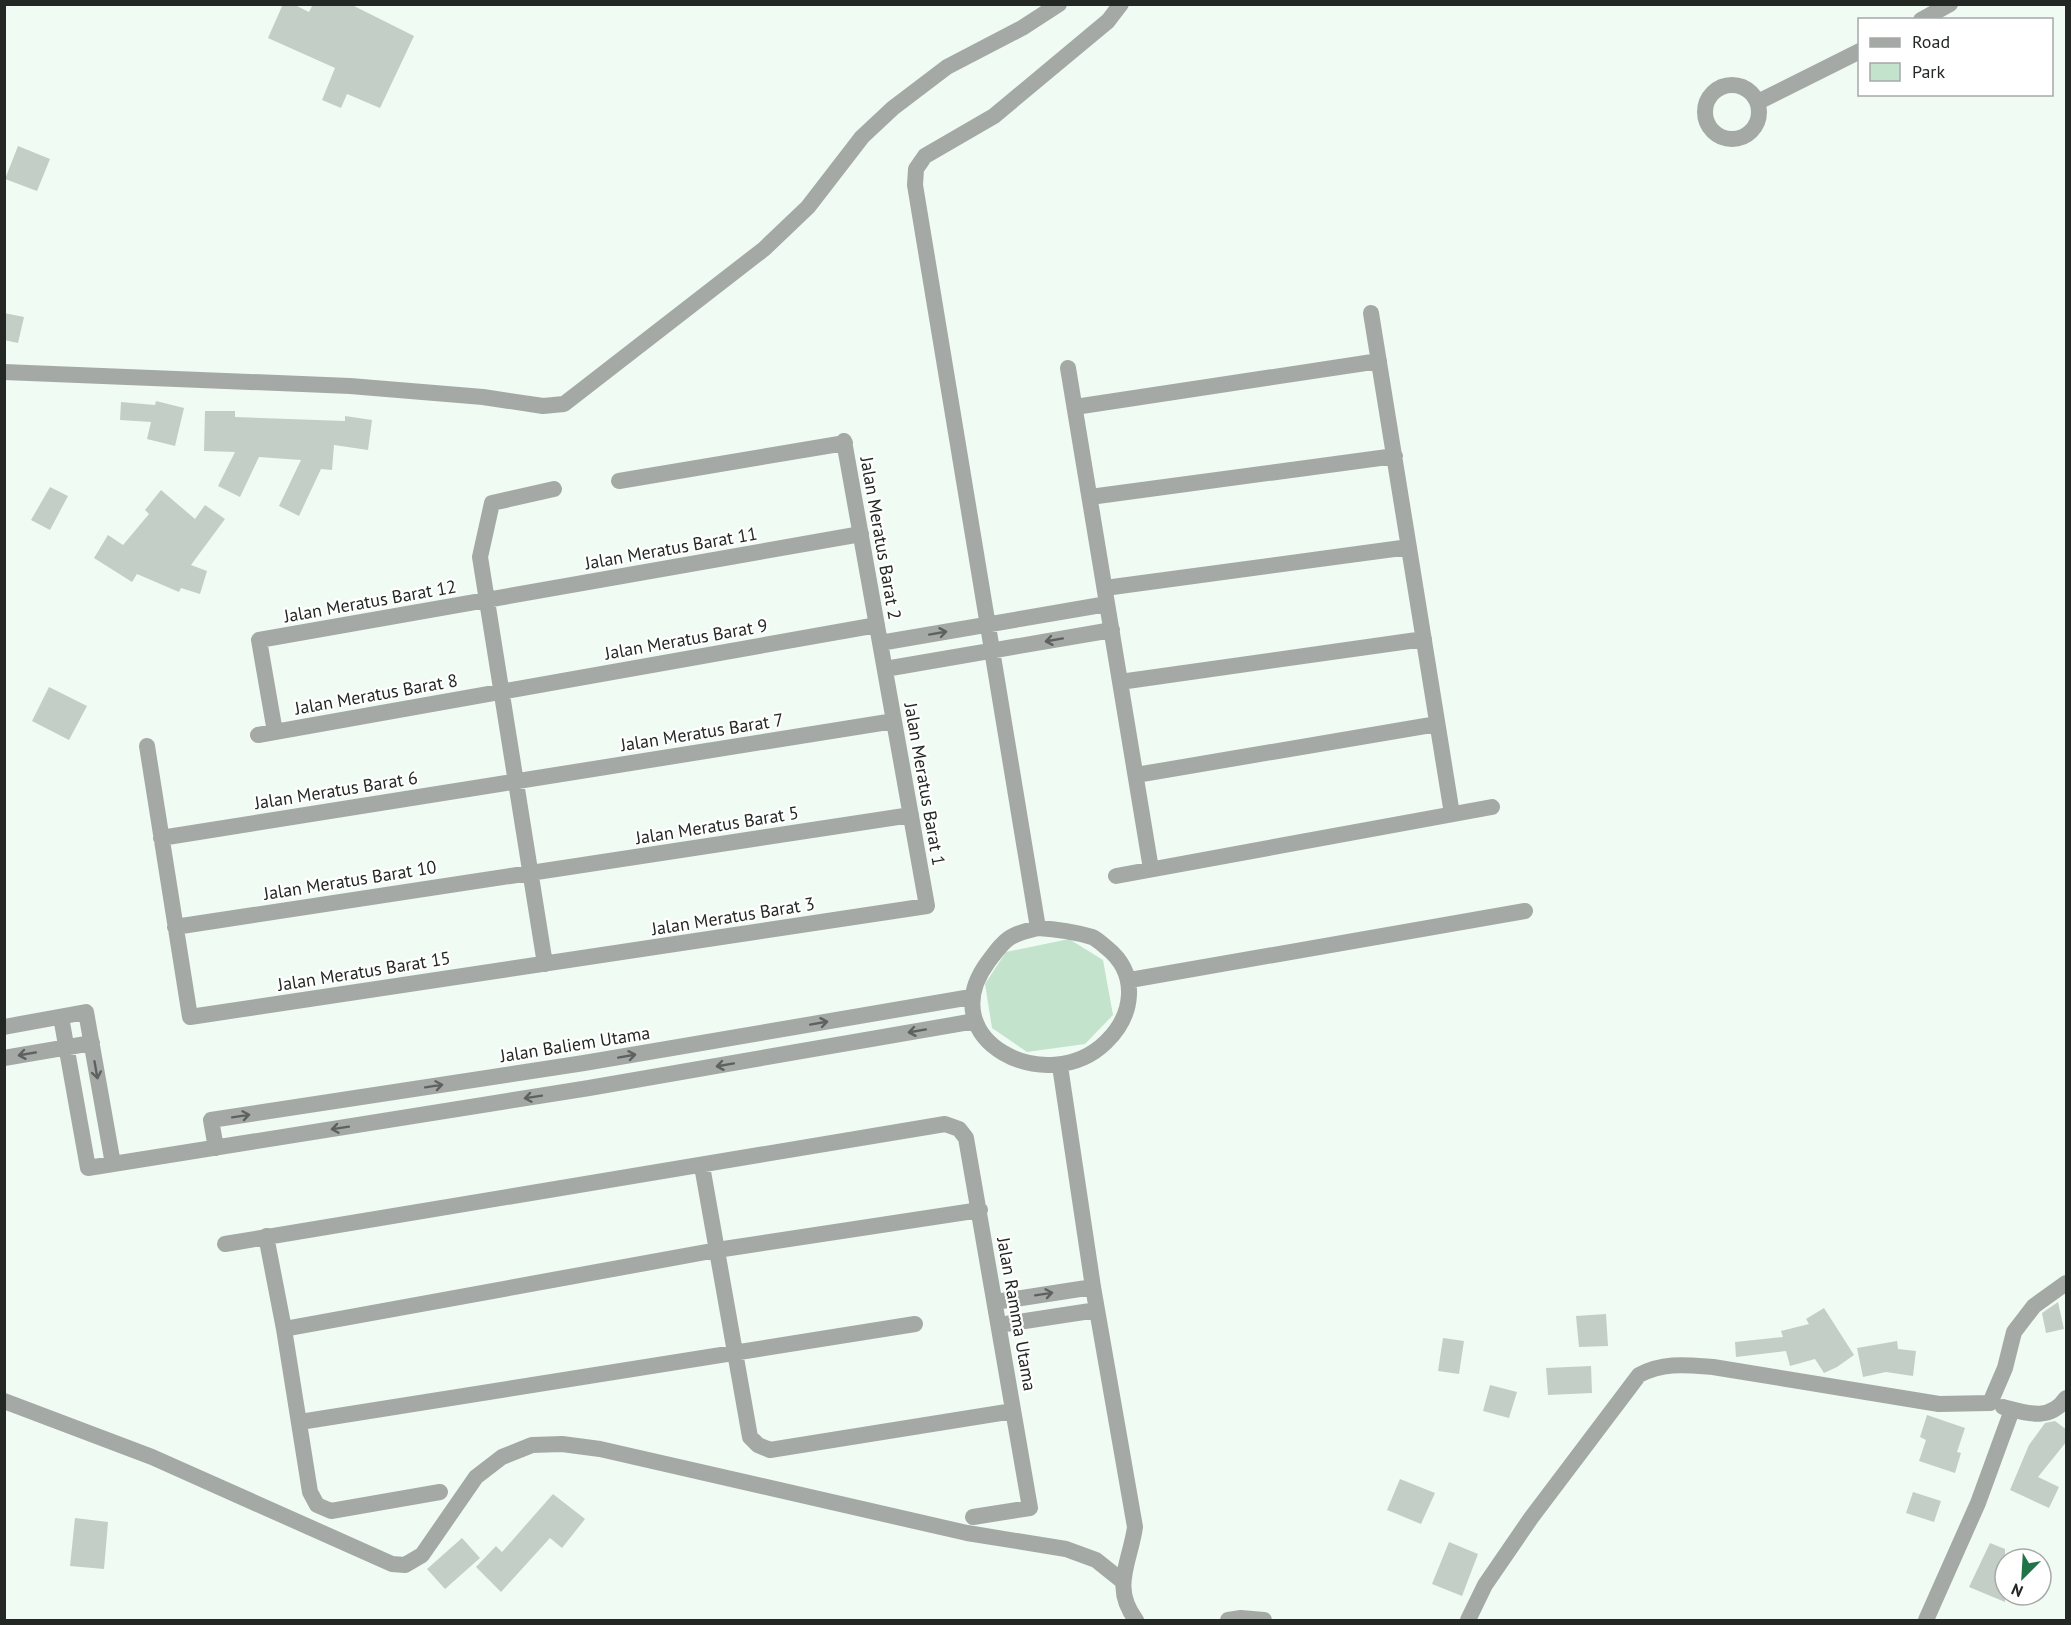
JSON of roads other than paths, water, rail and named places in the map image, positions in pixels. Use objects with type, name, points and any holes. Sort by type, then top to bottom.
[{"type":"street","points":[[4,372],[350,386],[483,397],[543,406],[564,404],[764,249],[808,207],[862,137],[893,108],[947,67],[1022,28],[1059,4]]},
{"type":"street","points":[[1038,928],[915,185],[916,169],[925,156],[994,116],[1108,21],[1121,4]]},
{"type":"street","points":[[1925,18],[1950,4]]},
{"type":"street","points":[[1758,102],[1858,52]]},
{"type":"street","points":[[1371,313],[1452,814]]},
{"type":"street","points":[[1075,408],[1379,361]]},
{"type":"street","points":[[1068,368],[1151,869]]},
{"type":"street","name":"Jalan Meratus Barat 2","points":[[619,480],[844,442],[885,669]]},
{"type":"street","points":[[1090,497],[1395,456]]},
{"type":"street","points":[[544,964],[480,557],[492,503],[554,489]]},
{"type":"street","name":"Jalan Meratus Barat 11","points":[[487,600],[861,534]]},
{"type":"street","points":[[880,643],[987,624],[1106,596],[1409,547]]},
{"type":"street","name":"Jalan Meratus Barat 12","points":[[275,732],[259,640],[487,600]]},
{"type":"street","name":"Jalan Meratus Barat 9","points":[[501,692],[877,625]]},
{"type":"street","points":[[885,669],[1112,630]]},
{"type":"street","points":[[1120,682],[1424,639]]},
{"type":"street","name":"Jalan Meratus Barat 1","points":[[885,669],[927,906]]},
{"type":"street","name":"Jalan Meratus Barat 8","points":[[258,735],[501,692]]},
{"type":"street","name":"Jalan Meratus Barat 7","points":[[516,781],[894,721]]},
{"type":"street","points":[[1136,775],[1437,724]]},
{"type":"street","points":[[147,746],[175,927]]},
{"type":"street","name":"Jalan Meratus Barat 6","points":[[161,838],[516,781]]},
{"type":"street","points":[[1116,876],[1491,807]]},
{"type":"street","name":"Jalan Meratus Barat 5","points":[[530,873],[910,815]]},
{"type":"street","name":"Jalan Meratus Barat 10","points":[[175,927],[530,873]]},
{"type":"street","name":"Jalan Meratus Barat 3","points":[[544,964],[927,906]]},
{"type":"street","points":[[1130,980],[1525,911]]},
{"type":"street","name":"Jalan Meratus Barat 15","points":[[175,927],[190,1017],[544,964]]},
{"type":"street","points":[[1038,928],[1094,938],[1118,957],[1130,980],[1130,1004],[1117,1032],[1095,1053],[1060,1066],[1033,1065],[1009,1056],[987,1043],[975,1021],[971,997],[979,974],[998,948],[1012,934],[1038,928]]},
{"type":"street","name":"Jalan Baliem Utama","points":[[216,1148],[211,1120],[584,1063],[971,997]]},
{"type":"street","points":[[4,1027],[86,1012],[113,1164]]},
{"type":"street","points":[[61,1017],[88,1168],[589,1088],[975,1021]]},
{"type":"street","points":[[4,1058],[92,1043]]},
{"type":"street","points":[[1060,1066],[1097,1310],[1135,1527],[1131,1552],[1121,1580],[1124,1600],[1136,1620]]},
{"type":"street","name":"Jalan Ramma Utama","points":[[702,1166],[945,1124],[959,1129],[966,1138],[1029,1508],[973,1517]]},
{"type":"street","points":[[225,1244],[702,1166],[733,1353],[750,1437],[758,1445],[770,1450],[1013,1411]]},
{"type":"street","points":[[284,1329],[717,1250],[980,1210]]},
{"type":"street","points":[[266,1236],[300,1422],[310,1492],[317,1505],[332,1512],[440,1492]]},
{"type":"street","points":[[1990,1403],[2005,1368],[2014,1332],[2034,1306],[2067,1283]]},
{"type":"street","points":[[995,1302],[1094,1287]]},
{"type":"street","points":[[999,1325],[1097,1310]]},
{"type":"street","points":[[300,1422],[915,1324]]},
{"type":"street","points":[[1468,1620],[1485,1585],[1531,1518],[1630,1384],[1639,1375],[1654,1367],[1676,1364],[1713,1367],[1939,1404],[1990,1403],[2034,1416],[2047,1414],[2062,1405],[2067,1398]]},
{"type":"street","points":[[4,1401],[152,1457],[392,1564],[405,1565],[422,1555],[476,1477],[488,1466],[532,1445],[562,1444],[600,1449],[967,1533],[1066,1549],[1096,1560],[1121,1580]]},
{"type":"street","points":[[1926,1620],[1978,1503],[2012,1410]]},
{"type":"street","points":[[1228,1620],[1264,1620]]}]
